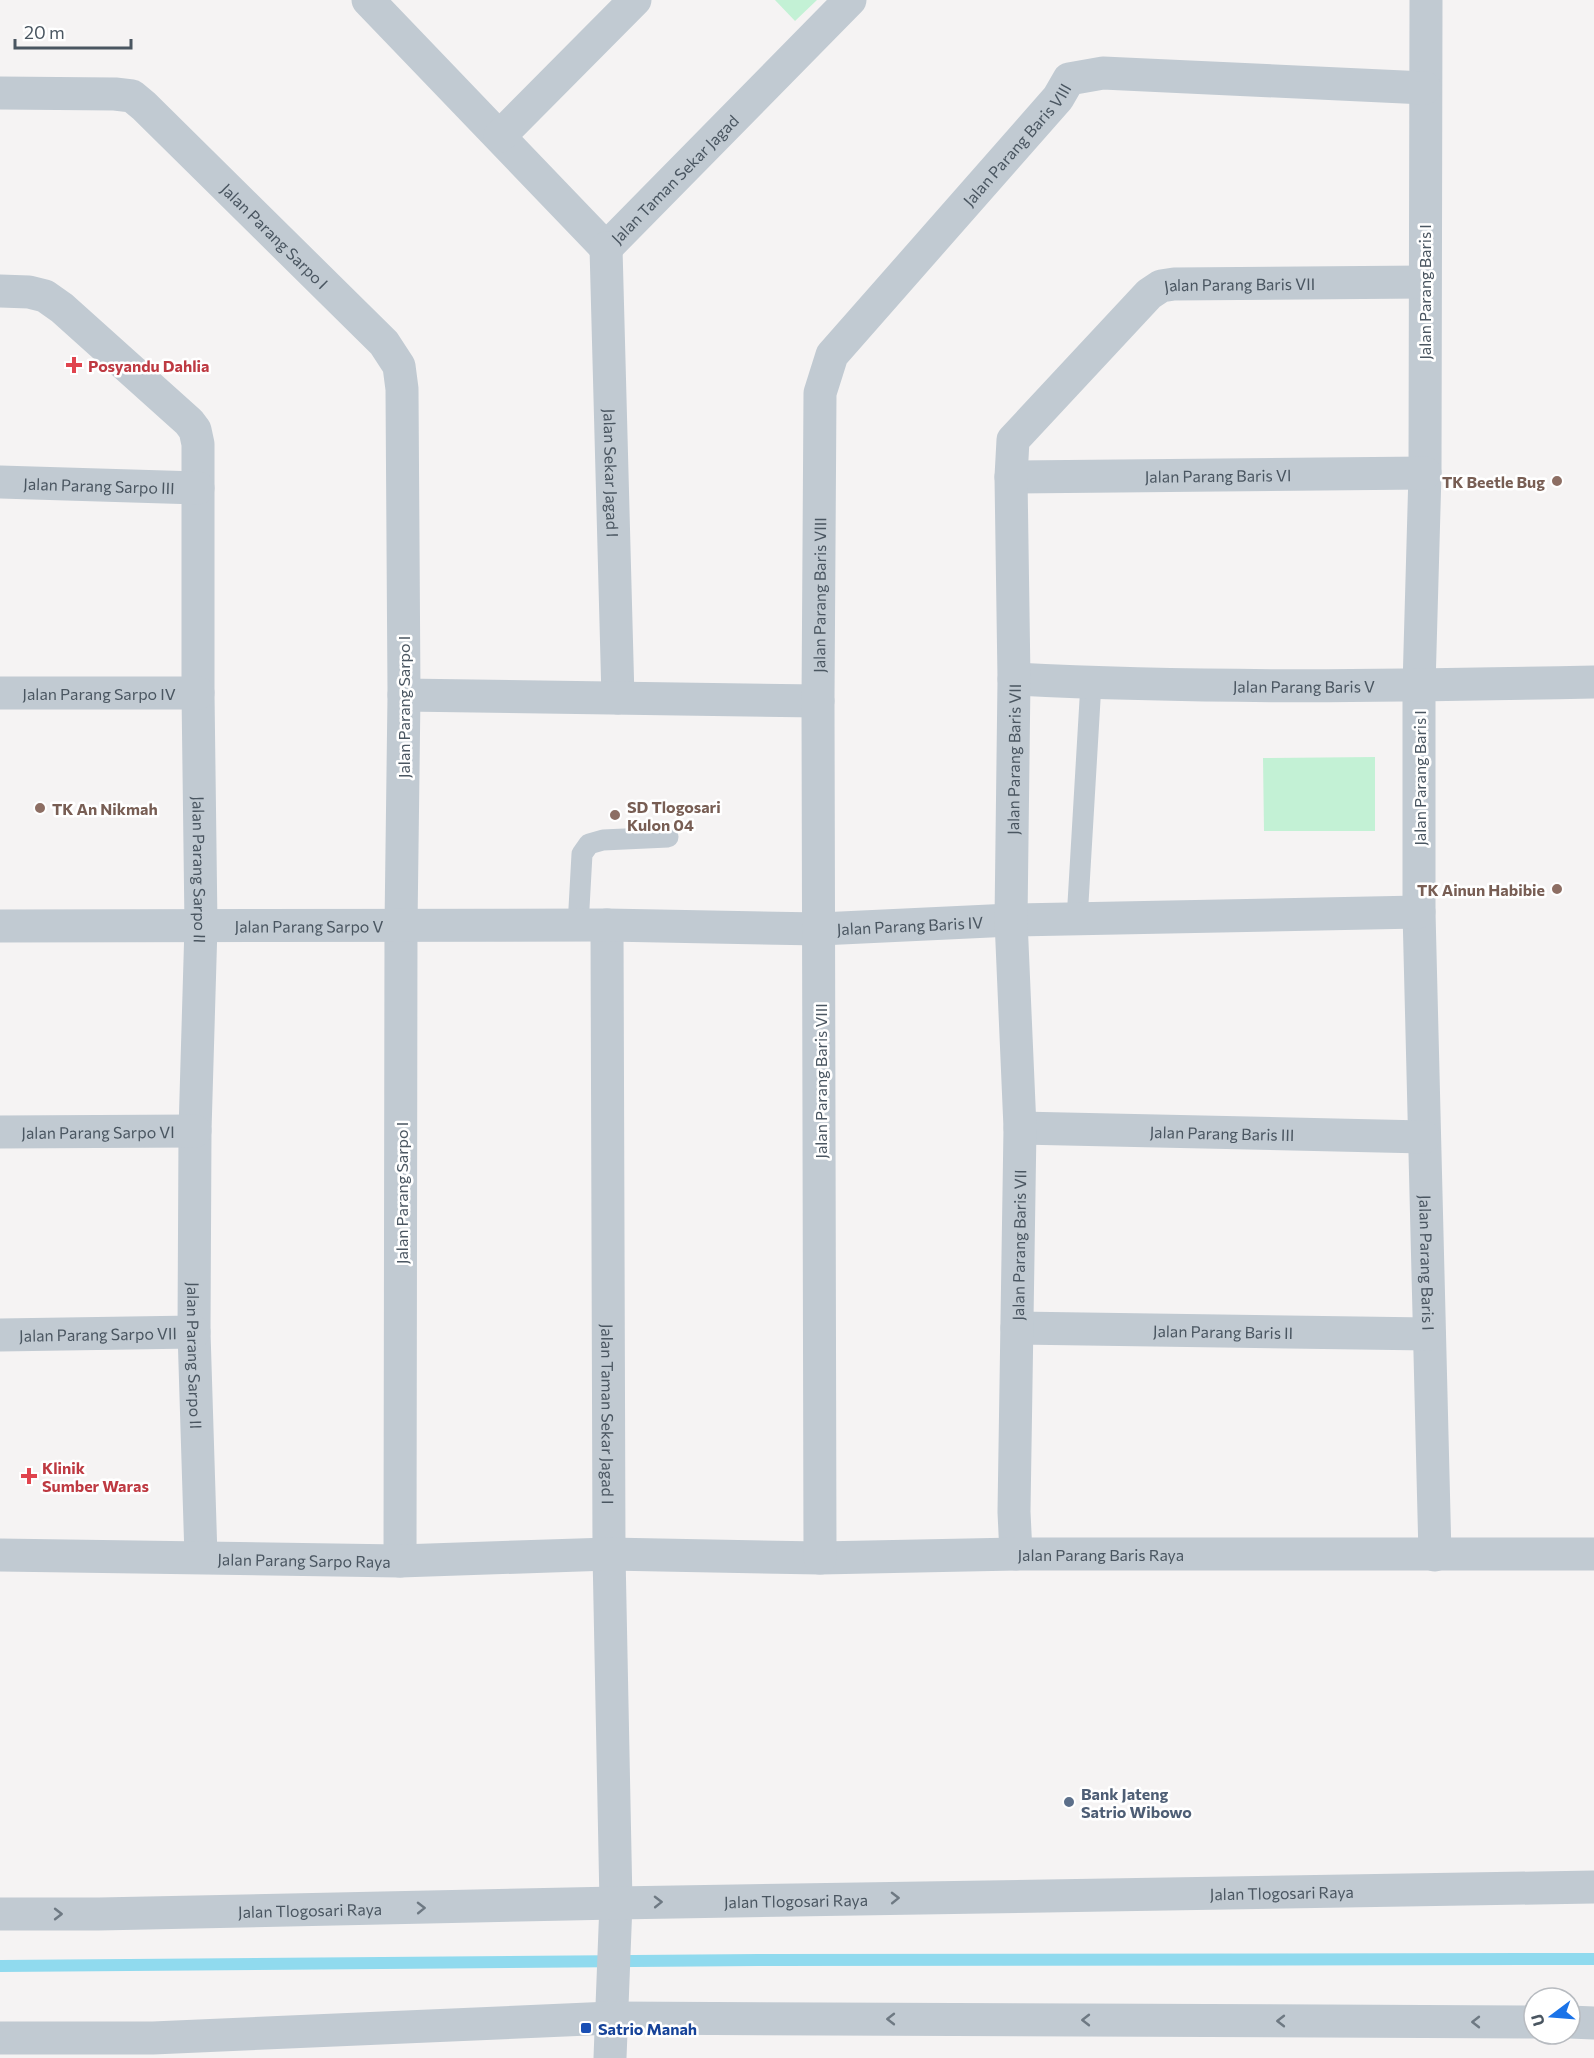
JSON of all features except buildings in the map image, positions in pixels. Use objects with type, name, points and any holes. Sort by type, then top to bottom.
[{"type":"street","name":"Jalan Taman Sekar Jagad","points":[[368,0],[606,248],[850,0]]},
{"type":"street","points":[[500,136],[635,0]]},
{"type":"street","name":"Jalan Parang Baris I","points":[[1426,0],[1425,473],[1419,686],[1419,912],[1435,1555]]},
{"type":"street","name":"Jalan Parang Baris VIII","points":[[820,1558],[818,701],[820,393],[832,355],[1058,98],[1069,79],[1102,73],[1425,88]]},
{"type":"street","name":"Jalan Parang Sarpo I","points":[[0,93],[132,96],[384,343],[399,366],[402,389],[404,695],[401,926],[400,1561]]},
{"type":"street","name":"Jalan Sekar Jagad I","points":[[606,248],[618,698]]},
{"type":"street","name":"Jalan Parang Baris VII","points":[[1016,1554],[1014,1512],[1020,1128],[1011,920],[1014,679],[1011,477],[1013,440],[1149,294],[1161,286],[1174,284],[1424,282]]},
{"type":"street","name":"Jalan Parang Sarpo II","points":[[0,291],[29,292],[45,296],[62,308],[189,422],[195,430],[198,444],[201,926],[195,1131],[194,1332],[201,1557]]},
{"type":"street","name":"Jalan Parang Baris VI","points":[[1011,477],[1425,473]]},
{"type":"street","name":"Jalan Parang Sarpo III","points":[[0,482],[198,488]]},
{"type":"street","name":"Jalan Parang Baris V","points":[[1014,679],[1091,683],[1419,686],[1594,682]]},
{"type":"street","name":"Jalan Parang Sarpo IV","points":[[0,693],[198,693]]},
{"type":"street","points":[[404,695],[818,701]]},
{"type":"street","name":"Jalan Parang Baris IV","points":[[401,926],[820,929],[1011,920],[1419,912]]},
{"type":"street","name":"Jalan Parang Sarpo V","points":[[0,926],[401,926]]},
{"type":"street","name":"Jalan Taman Sekar Jagad I","points":[[592,926],[616,1911],[610,2058]]},
{"type":"street","name":"Jalan Parang Baris III","points":[[1020,1128],[1424,1137]]},
{"type":"street","name":"Jalan Parang Sarpo VI","points":[[0,1132],[195,1131]]},
{"type":"street","name":"Jalan Parang Baris II","points":[[1017,1328],[1429,1334]]},
{"type":"street","name":"Jalan Parang Sarpo VII","points":[[0,1335],[194,1332]]},
{"type":"street","name":"Jalan Parang Baris Raya","points":[[609,1554],[820,1558],[1016,1554],[1594,1554]]},
{"type":"street","name":"Jalan Parang Sarpo Raya","points":[[0,1555],[400,1561],[609,1554]]},
{"type":"street","name":"Jalan Tlogosari Raya","points":[[0,1914],[616,1911],[1594,1887]]},
{"type":"street","points":[[0,2038],[153,2038],[612,2007],[1522,2022]]},
{"type":"lane","points":[[1077,920],[1091,683]]},
{"type":"lane","points":[[592,926],[582,854],[589,844],[603,840],[668,837]]},
{"type":"green space","points":[[775,0],[817,0],[795,21]]},
{"type":"green space","points":[[1375,757],[1375,831],[1264,831],[1263,758]]},
{"type":"waterway","points":[[0,1966],[759,1960],[1594,1959]]},
{"type":"place","name":"Posyandu Dahlia","points":[[74,365]]},
{"type":"place","name":"TK Beetle Bug","points":[[1557,481]]},
{"type":"place","name":"TK An Nikmah","points":[[40,808]]},
{"type":"place","name":"SD Tlogosari Kulon 04","points":[[615,815]]},
{"type":"place","name":"TK Ainun Habibie","points":[[1557,889]]},
{"type":"place","name":"Klinik Sumber Waras","points":[[29,1476]]},
{"type":"place","name":"Bank Jateng Satrio Wibowo","points":[[1069,1802]]},
{"type":"place","name":"Satrio Manah","points":[[586,2028]]}]
